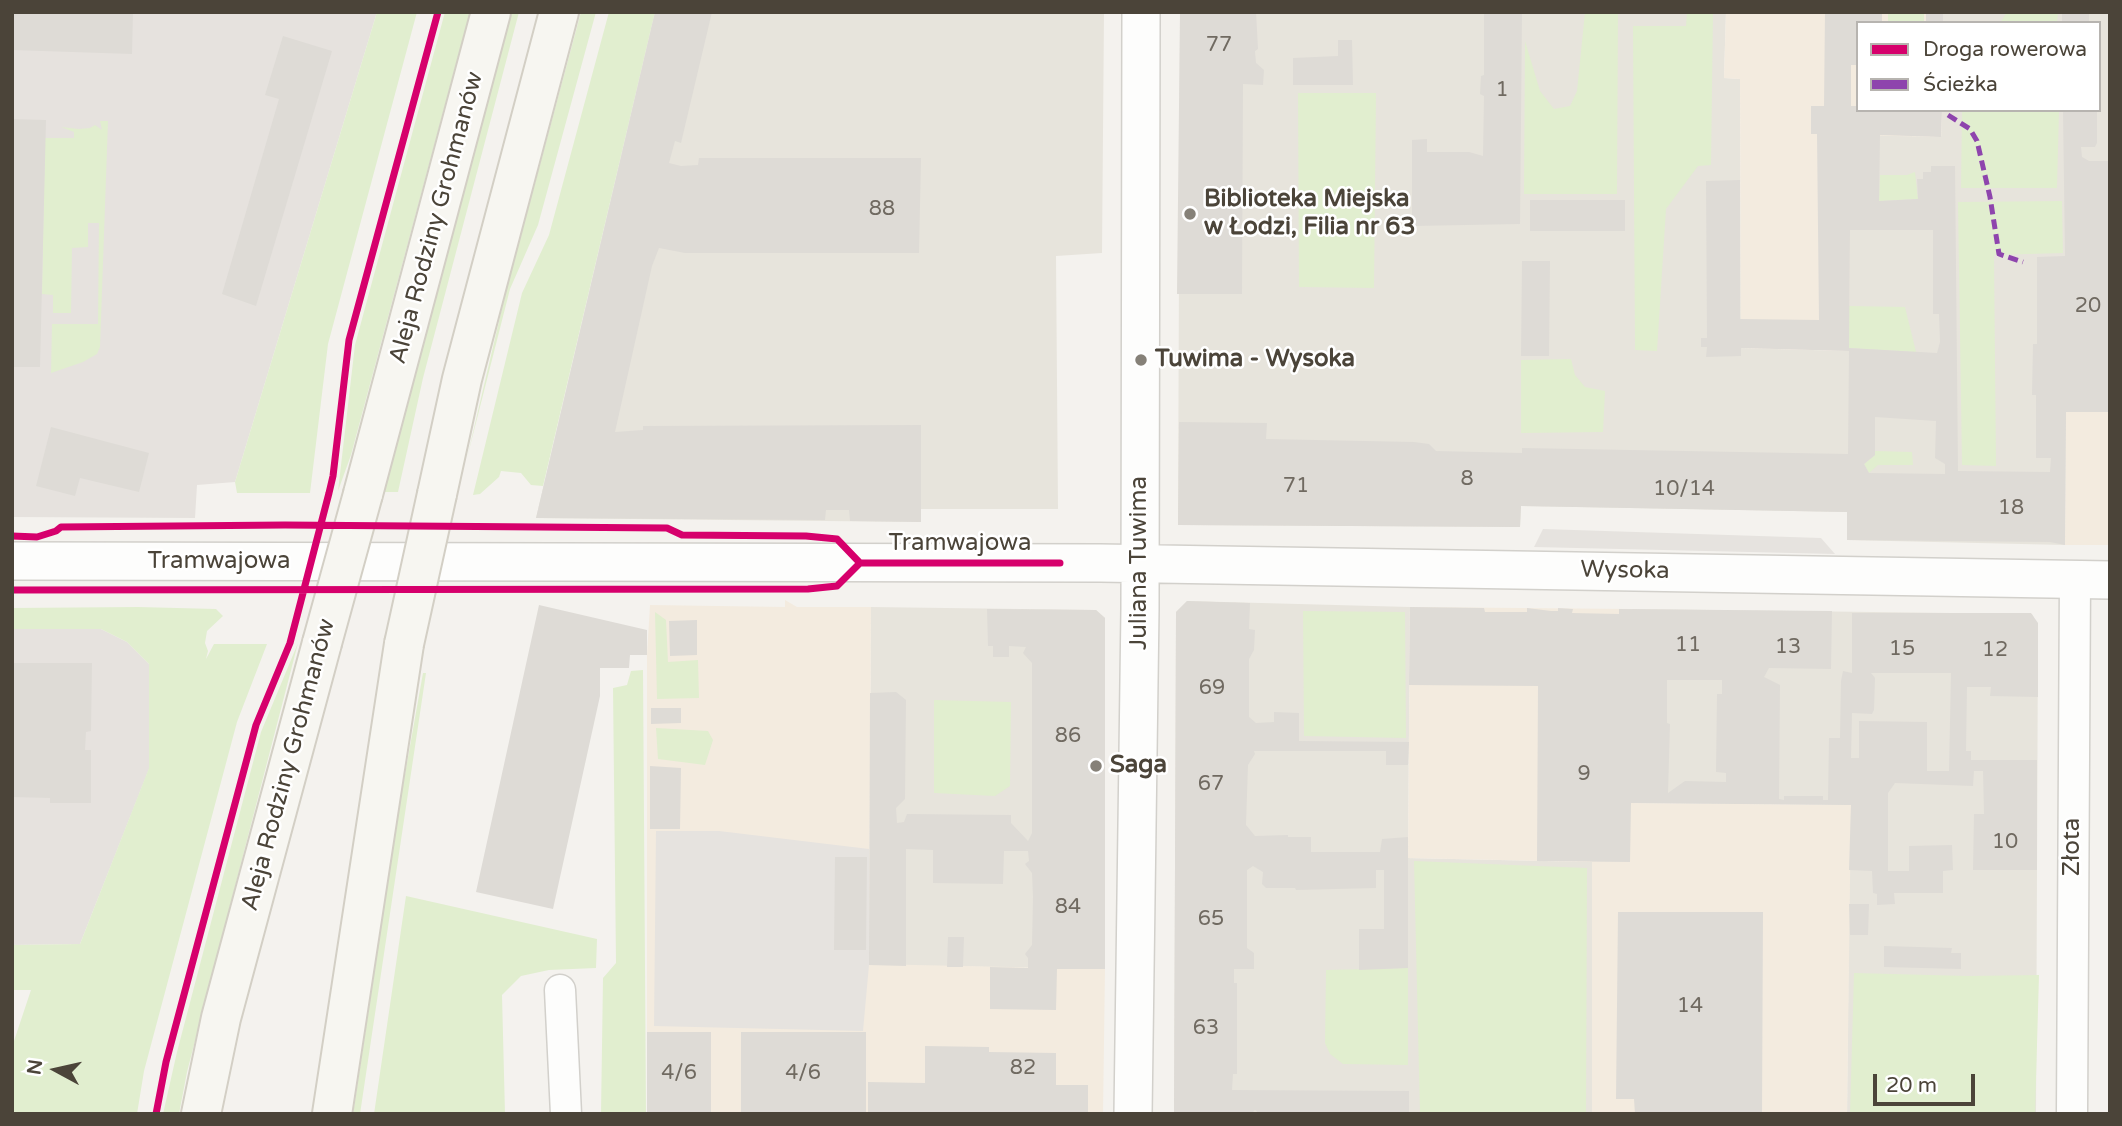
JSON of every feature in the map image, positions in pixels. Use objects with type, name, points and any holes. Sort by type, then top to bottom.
[{"type":"main road","name":"Aleja Rodziny Grohmanów","points":[[201,1114],[221,1018],[491,12]]},
{"type":"main road","points":[[332,1114],[404,644],[466,365],[559,12]]},
{"type":"street","name":"Juliana Tuwima","points":[[1133,1114],[1140,564],[1140,12]]},
{"type":"street","name":"Tramwajowa","points":[[12,561],[1140,564]]},
{"type":"street","name":"Wysoka","points":[[1140,564],[2092,580]]},
{"type":"street","name":"Złota","points":[[2072,1114],[2092,580]]},
{"type":"street","points":[[560,990],[566,1114]]},
{"type":"shaded area","points":[[12,12],[377,12],[235,482],[197,485],[195,518],[12,517]]},
{"type":"shaded area","points":[[655,12],[1104,12],[1102,253],[1056,256],[1058,509],[921,509],[921,522],[536,518]]},
{"type":"shaded area","points":[[1180,12],[1726,12],[1724,78],[1740,79],[1741,348],[1848,351],[1850,134],[1941,137],[1942,112],[2101,112],[2101,21],[1943,21],[1943,12],[2110,12],[2110,201],[2066,412],[2065,545],[1847,540],[1847,512],[1521,506],[1520,527],[1178,525]]},
{"type":"shaded area","points":[[1726,12],[1943,12],[1942,21],[1856,21],[1856,112],[1942,112],[1941,137],[1850,135],[1849,351],[1741,348],[1740,79],[1724,78]]},
{"type":"shaded area","points":[[2110,201],[2110,545],[2065,545],[2066,412]]},
{"type":"shaded area","points":[[1543,529],[1821,538],[1835,554],[1534,547]]},
{"type":"shaded area","points":[[785,600],[797,607],[871,607],[869,964],[1105,969],[1103,1114],[647,1114],[647,655],[650,605],[785,607]]},
{"type":"shaded area","points":[[1187,601],[1410,607],[1408,858],[1592,862],[1592,1114],[1174,1114],[1176,612]]},
{"type":"shaded area","points":[[871,607],[1096,610],[1105,618],[1105,969],[869,965]]},
{"type":"shaded area","points":[[1410,607],[1632,609],[1631,803],[1851,805],[1847,1114],[1592,1114],[1592,862],[1408,858]]},
{"type":"shaded area","points":[[1632,609],[2032,614],[2038,626],[2036,1114],[1847,1114],[1850,805],[1631,803]]},
{"type":"shaded area","points":[[12,629],[101,629],[127,642],[149,664],[149,769],[80,944],[12,945]]},
{"type":"shaded area","points":[[656,831],[719,831],[869,849],[869,965],[863,1031],[654,1026]]},
{"type":"green space","points":[[377,12],[417,12],[328,344],[310,493],[237,493],[235,482]]},
{"type":"green space","points":[[445,12],[470,12],[351,455],[338,491],[355,345]]},
{"type":"green space","points":[[512,12],[519,12],[423,378],[398,492],[384,492]]},
{"type":"green space","points":[[581,12],[596,12],[538,225],[510,289],[467,458],[507,287]]},
{"type":"green space","points":[[609,12],[655,12],[543,486],[531,485],[521,473],[501,471],[499,477],[480,494],[473,495],[522,293],[549,235]]},
{"type":"green space","points":[[1585,12],[1618,12],[1617,194],[1524,194],[1525,41],[1540,91],[1554,109],[1570,106],[1577,91]]},
{"type":"green space","points":[[1687,12],[1713,12],[1711,165],[1698,166],[1666,209],[1657,351],[1635,350],[1633,26],[1686,26]]},
{"type":"green space","points":[[1888,12],[1924,12],[1924,21],[1888,21]]},
{"type":"green space","points":[[2007,12],[2058,12],[2057,21],[2001,21]]},
{"type":"green space","points":[[1298,93],[1376,93],[1374,288],[1299,287]]},
{"type":"green space","points":[[1962,112],[2059,112],[2057,188],[1961,188]]},
{"type":"green space","points":[[100,121],[108,121],[100,347],[97,354],[83,362],[51,373],[52,324],[98,324],[99,223],[88,223],[88,247],[72,248],[71,313],[53,313],[53,295],[42,294],[45,138],[74,138],[74,132],[61,127],[79,129],[95,125],[102,130]]},
{"type":"green space","points":[[1915,172],[1918,199],[1879,201],[1880,175],[1907,175]]},
{"type":"green space","points":[[2062,201],[2063,253],[1994,255],[1996,466],[1962,465],[1958,202]]},
{"type":"green space","points":[[1849,306],[1905,307],[1916,352],[1849,348]]},
{"type":"green space","points":[[1571,359],[1575,375],[1585,387],[1605,391],[1603,432],[1521,433],[1521,360]]},
{"type":"green space","points":[[1875,451],[1912,452],[1913,465],[1878,465],[1869,473],[1864,464],[1875,455]]},
{"type":"green space","points":[[12,608],[216,609],[223,616],[207,631],[206,659],[214,644],[267,644],[237,722],[144,1071],[137,1114],[12,1114],[12,1047],[31,990],[12,990],[12,945],[80,944],[149,768],[149,664],[127,642],[101,629],[12,629]]},
{"type":"green space","points":[[1303,611],[1405,612],[1406,738],[1304,736]]},
{"type":"green space","points":[[655,612],[666,620],[668,662],[698,660],[699,698],[657,699]]},
{"type":"green space","points":[[298,643],[187,1072],[179,1114],[163,1114],[261,732]]},
{"type":"green space","points":[[643,670],[646,1114],[601,1114],[603,978],[616,963],[613,688],[627,685],[631,671]]},
{"type":"green space","points":[[423,673],[426,673],[360,1114],[353,1114],[399,808]]},
{"type":"green space","points":[[934,700],[1011,702],[1010,786],[995,796],[934,793]]},
{"type":"green space","points":[[656,728],[708,731],[713,740],[705,765],[658,759]]},
{"type":"green space","points":[[1414,861],[1587,868],[1586,1114],[1420,1114]]},
{"type":"green space","points":[[406,896],[597,939],[596,968],[549,970],[521,976],[502,995],[505,1114],[374,1114]]},
{"type":"green space","points":[[1408,968],[1408,1065],[1343,1064],[1330,1054],[1325,1043],[1326,970]]},
{"type":"green space","points":[[1854,973],[2039,975],[2035,1114],[1850,1114]]},
{"type":"building","points":[[12,12],[133,12],[132,54],[12,50]]},
{"type":"building","points":[[655,12],[712,12],[681,143],[675,141],[669,163],[681,166],[698,165],[699,158],[921,158],[919,253],[685,253],[659,248],[652,266],[615,432],[643,430],[643,426],[921,425],[921,522],[850,521],[849,510],[826,510],[825,520],[536,518]]},
{"type":"building","points":[[1180,12],[1256,12],[1256,63],[1264,70],[1263,85],[1243,84],[1242,294],[1177,294]]},
{"type":"building","points":[[1484,12],[1522,12],[1520,224],[1412,226],[1412,140],[1427,139],[1427,152],[1469,152],[1483,156],[1484,96],[1480,94],[1481,76],[1484,75]]},
{"type":"building","points":[[1825,12],[1882,12],[1882,21],[1856,21],[1856,65],[1851,65],[1851,106],[1856,106],[1856,112],[1942,112],[1941,137],[1880,135],[1879,201],[1918,199],[1917,179],[1923,179],[1923,172],[1931,172],[1931,166],[1955,166],[1958,471],[2050,472],[2051,458],[2036,458],[2036,395],[2032,395],[2033,344],[2037,344],[2037,257],[2065,256],[2063,112],[2097,112],[2097,143],[2095,147],[2081,147],[2082,157],[2089,161],[2110,161],[2110,412],[2066,412],[2065,545],[2050,542],[1847,540],[1847,512],[1521,506],[1520,527],[1178,525],[1179,422],[1267,423],[1266,439],[1414,442],[1429,444],[1436,451],[1522,453],[1522,448],[1848,454],[1849,351],[1741,348],[1741,356],[1706,357],[1707,347],[1701,347],[1701,338],[1707,338],[1706,181],[1740,180],[1740,319],[1819,320],[1817,134],[1811,134],[1811,106],[1824,106]],"holes":[[[1850,230],[1933,230],[1933,314],[1939,314],[1940,342],[1937,353],[1849,348]],[[1875,417],[1936,421],[1935,458],[1945,464],[1945,474],[1869,473],[1864,464],[1875,455]]]},
{"type":"building","points":[[1926,12],[1943,12],[1943,21],[1926,21]]},
{"type":"building","points":[[2062,12],[2089,12],[2089,21],[2062,21]]},
{"type":"building","points":[[283,36],[332,51],[256,306],[222,294],[279,99],[265,95]]},
{"type":"building","points":[[1338,40],[1352,40],[1353,85],[1293,85],[1293,58],[1338,56]]},
{"type":"building","points":[[12,119],[46,120],[40,367],[12,367]]},
{"type":"building","points":[[1530,200],[1625,200],[1625,231],[1530,231]]},
{"type":"building","points":[[1522,261],[1550,261],[1549,356],[1521,356]]},
{"type":"building","points":[[51,427],[149,453],[139,492],[80,478],[75,496],[36,486]]},
{"type":"building","points":[[1187,601],[1250,603],[1249,629],[1255,630],[1254,650],[1249,659],[1249,717],[1256,723],[1274,722],[1274,712],[1299,713],[1299,741],[1409,742],[1408,765],[1386,765],[1386,751],[1254,751],[1255,754],[1248,765],[1246,825],[1255,836],[1311,837],[1311,852],[1380,852],[1382,839],[1408,837],[1408,968],[1359,970],[1359,929],[1384,929],[1384,870],[1376,870],[1376,888],[1296,890],[1266,888],[1262,884],[1263,872],[1253,866],[1247,870],[1247,948],[1254,953],[1254,969],[1234,969],[1234,983],[1237,983],[1237,1074],[1233,1074],[1232,1090],[1409,1091],[1409,1114],[1260,1114],[1255,1110],[1251,1114],[1174,1114],[1176,612]]},
{"type":"building","points":[[539,605],[647,630],[647,655],[630,655],[629,668],[600,668],[600,696],[553,909],[476,892]]},
{"type":"building","points":[[1410,607],[1484,608],[1485,612],[1527,612],[1527,608],[1558,611],[1558,608],[1573,609],[1572,613],[1619,614],[1619,609],[1832,611],[1831,669],[1769,668],[1764,677],[1780,685],[1779,799],[1784,800],[1784,796],[1823,796],[1823,800],[1828,800],[1829,738],[1840,738],[1841,681],[1843,671],[1852,673],[1852,613],[2031,613],[2038,623],[2038,697],[1990,696],[1991,687],[1967,687],[1966,751],[1971,751],[1971,760],[2037,760],[2037,870],[1973,870],[1974,814],[1984,814],[1983,771],[1974,771],[1973,786],[1895,783],[1888,793],[1888,871],[1909,871],[1909,846],[1952,845],[1953,870],[1943,871],[1943,893],[1894,893],[1895,904],[1877,905],[1877,894],[1873,893],[1872,871],[1849,870],[1851,805],[1631,803],[1630,862],[1537,861],[1538,686],[1409,685]],"holes":[[[1871,673],[1951,673],[1949,771],[1927,771],[1927,722],[1859,721],[1859,758],[1851,758],[1852,713],[1872,714],[1874,710],[1875,678]],[[1667,680],[1722,680],[1722,694],[1717,694],[1716,772],[1726,773],[1726,782],[1685,781],[1668,793],[1670,724],[1667,723]]]},
{"type":"building","points":[[987,609],[1096,610],[1105,618],[1105,969],[1057,969],[1056,1010],[990,1009],[990,967],[1028,968],[1025,954],[1032,945],[1033,897],[1032,873],[1025,864],[1029,861],[1028,851],[1004,851],[1003,884],[933,883],[933,850],[906,849],[906,966],[869,965],[870,693],[896,692],[906,700],[905,799],[896,808],[897,823],[904,822],[907,814],[1011,815],[1011,823],[1028,841],[1032,833],[1032,663],[1023,653],[1026,647],[1009,646],[1009,657],[993,657],[993,646],[988,646]]},
{"type":"building","points":[[697,620],[697,655],[670,656],[669,621]]},
{"type":"building","points":[[12,663],[92,663],[91,731],[86,732],[85,750],[91,750],[91,803],[50,803],[50,798],[12,797]]},
{"type":"building","points":[[651,708],[681,708],[681,723],[651,724]]},
{"type":"building","points":[[650,766],[681,768],[680,829],[650,829]]},
{"type":"building","points":[[835,857],[867,857],[866,950],[834,950]]},
{"type":"building","points":[[1849,904],[1869,904],[1868,935],[1850,935]]},
{"type":"building","points":[[1618,912],[1763,912],[1762,1114],[1635,1114],[1634,1099],[1616,1099]]},
{"type":"building","points":[[948,937],[964,937],[963,967],[947,967]]},
{"type":"building","points":[[1884,946],[1952,948],[1951,953],[1961,953],[1961,969],[1884,967]]},
{"type":"building","points":[[647,1032],[711,1032],[711,1114],[647,1114]]},
{"type":"building","points":[[741,1032],[866,1032],[866,1114],[741,1114]]},
{"type":"building","points":[[925,1046],[989,1047],[989,1052],[1056,1053],[1056,1085],[1088,1085],[1088,1114],[868,1114],[868,1082],[925,1083]]},
{"type":"marked path","points":[[1948,115],[1970,129],[1977,141],[1999,254],[2023,262]]},
{"type":"cycle path","points":[[156,1114],[166,1062],[256,725],[290,643],[329,493],[349,340],[438,12]]},
{"type":"cycle path","points":[[12,536],[37,537],[61,527],[285,525],[667,528],[682,535],[806,536],[837,539],[860,563]]},
{"type":"cycle path","points":[[860,563],[1060,563]]},
{"type":"cycle path","points":[[12,590],[808,589],[837,586],[860,563]]},
{"type":"place","name":"Biblioteka Miejska w Łodzi, Filia nr 63","points":[[1190,214]]},
{"type":"place","name":"Tuwima - Wysoka","points":[[1141,360]]},
{"type":"place","name":"Saga","points":[[1096,766]]}]
